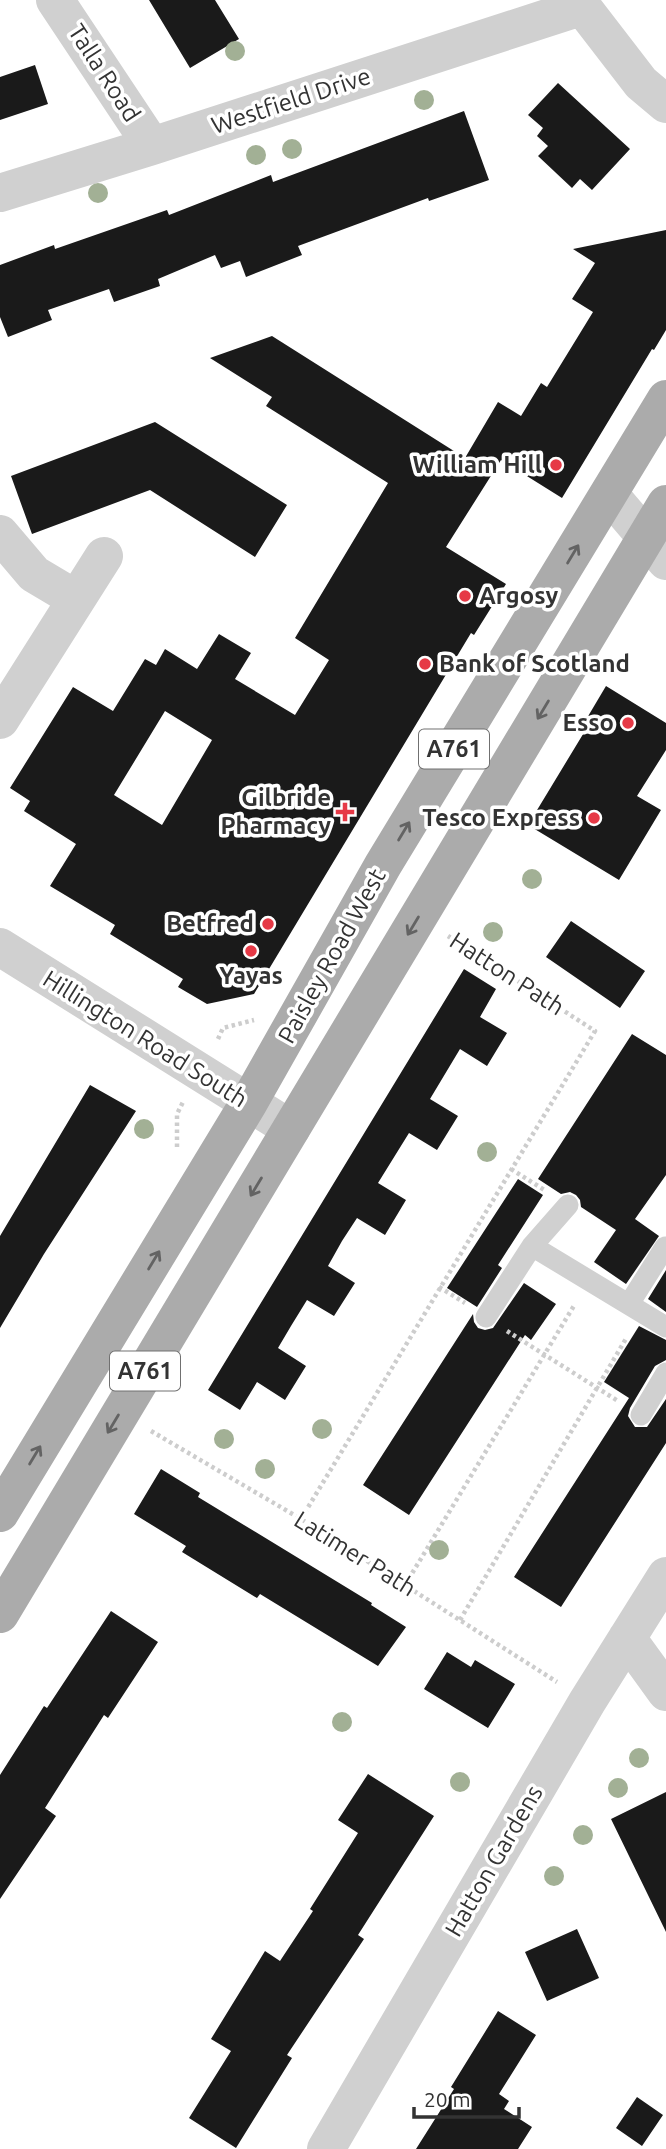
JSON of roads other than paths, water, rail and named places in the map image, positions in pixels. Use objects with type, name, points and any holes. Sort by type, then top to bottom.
[{"type":"main road","name":"Paisley Road West","points":[[0,1513],[248,1104],[383,865],[666,399]]},
{"type":"main road","name":"Paisley Road West","points":[[0,1614],[418,916],[657,548],[666,504]]},
{"type":"street","name":"Talla Road","points":[[55,0],[152,146]]},
{"type":"street","name":"Westfield Drive","points":[[0,192],[152,146],[579,4]]},
{"type":"street","points":[[579,4],[641,83],[666,104]]},
{"type":"street","points":[[610,495],[657,548]]},
{"type":"street","points":[[0,534],[34,574],[76,599]]},
{"type":"street","points":[[0,720],[104,556]]},
{"type":"street","name":"Hillington Road South","points":[[0,947],[291,1129]]},
{"type":"street","name":"Hatton Gardens","points":[[326,2149],[587,1702],[666,1576]]},
{"type":"street","points":[[627,1638],[666,1692]]},
{"type":"lane","points":[[486,1317],[532,1246],[568,1205]]},
{"type":"lane","points":[[532,1246],[666,1327]]},
{"type":"lane","points":[[635,1308],[665,1247]]},
{"type":"lane","points":[[641,1415],[666,1373]]},
{"type":"place","name":"William Hill","points":[[556,465]]},
{"type":"place","name":"Argosy","points":[[465,596]]},
{"type":"place","name":"Bank of Scotland","points":[[425,664]]},
{"type":"place","name":"Esso","points":[[628,723]]},
{"type":"place","name":"Gilbride Pharmacy","points":[[345,812]]},
{"type":"place","name":"Tesco Express","points":[[594,818]]},
{"type":"place","name":"Betfred","points":[[268,924]]},
{"type":"place","name":"Yayas","points":[[251,951]]}]
